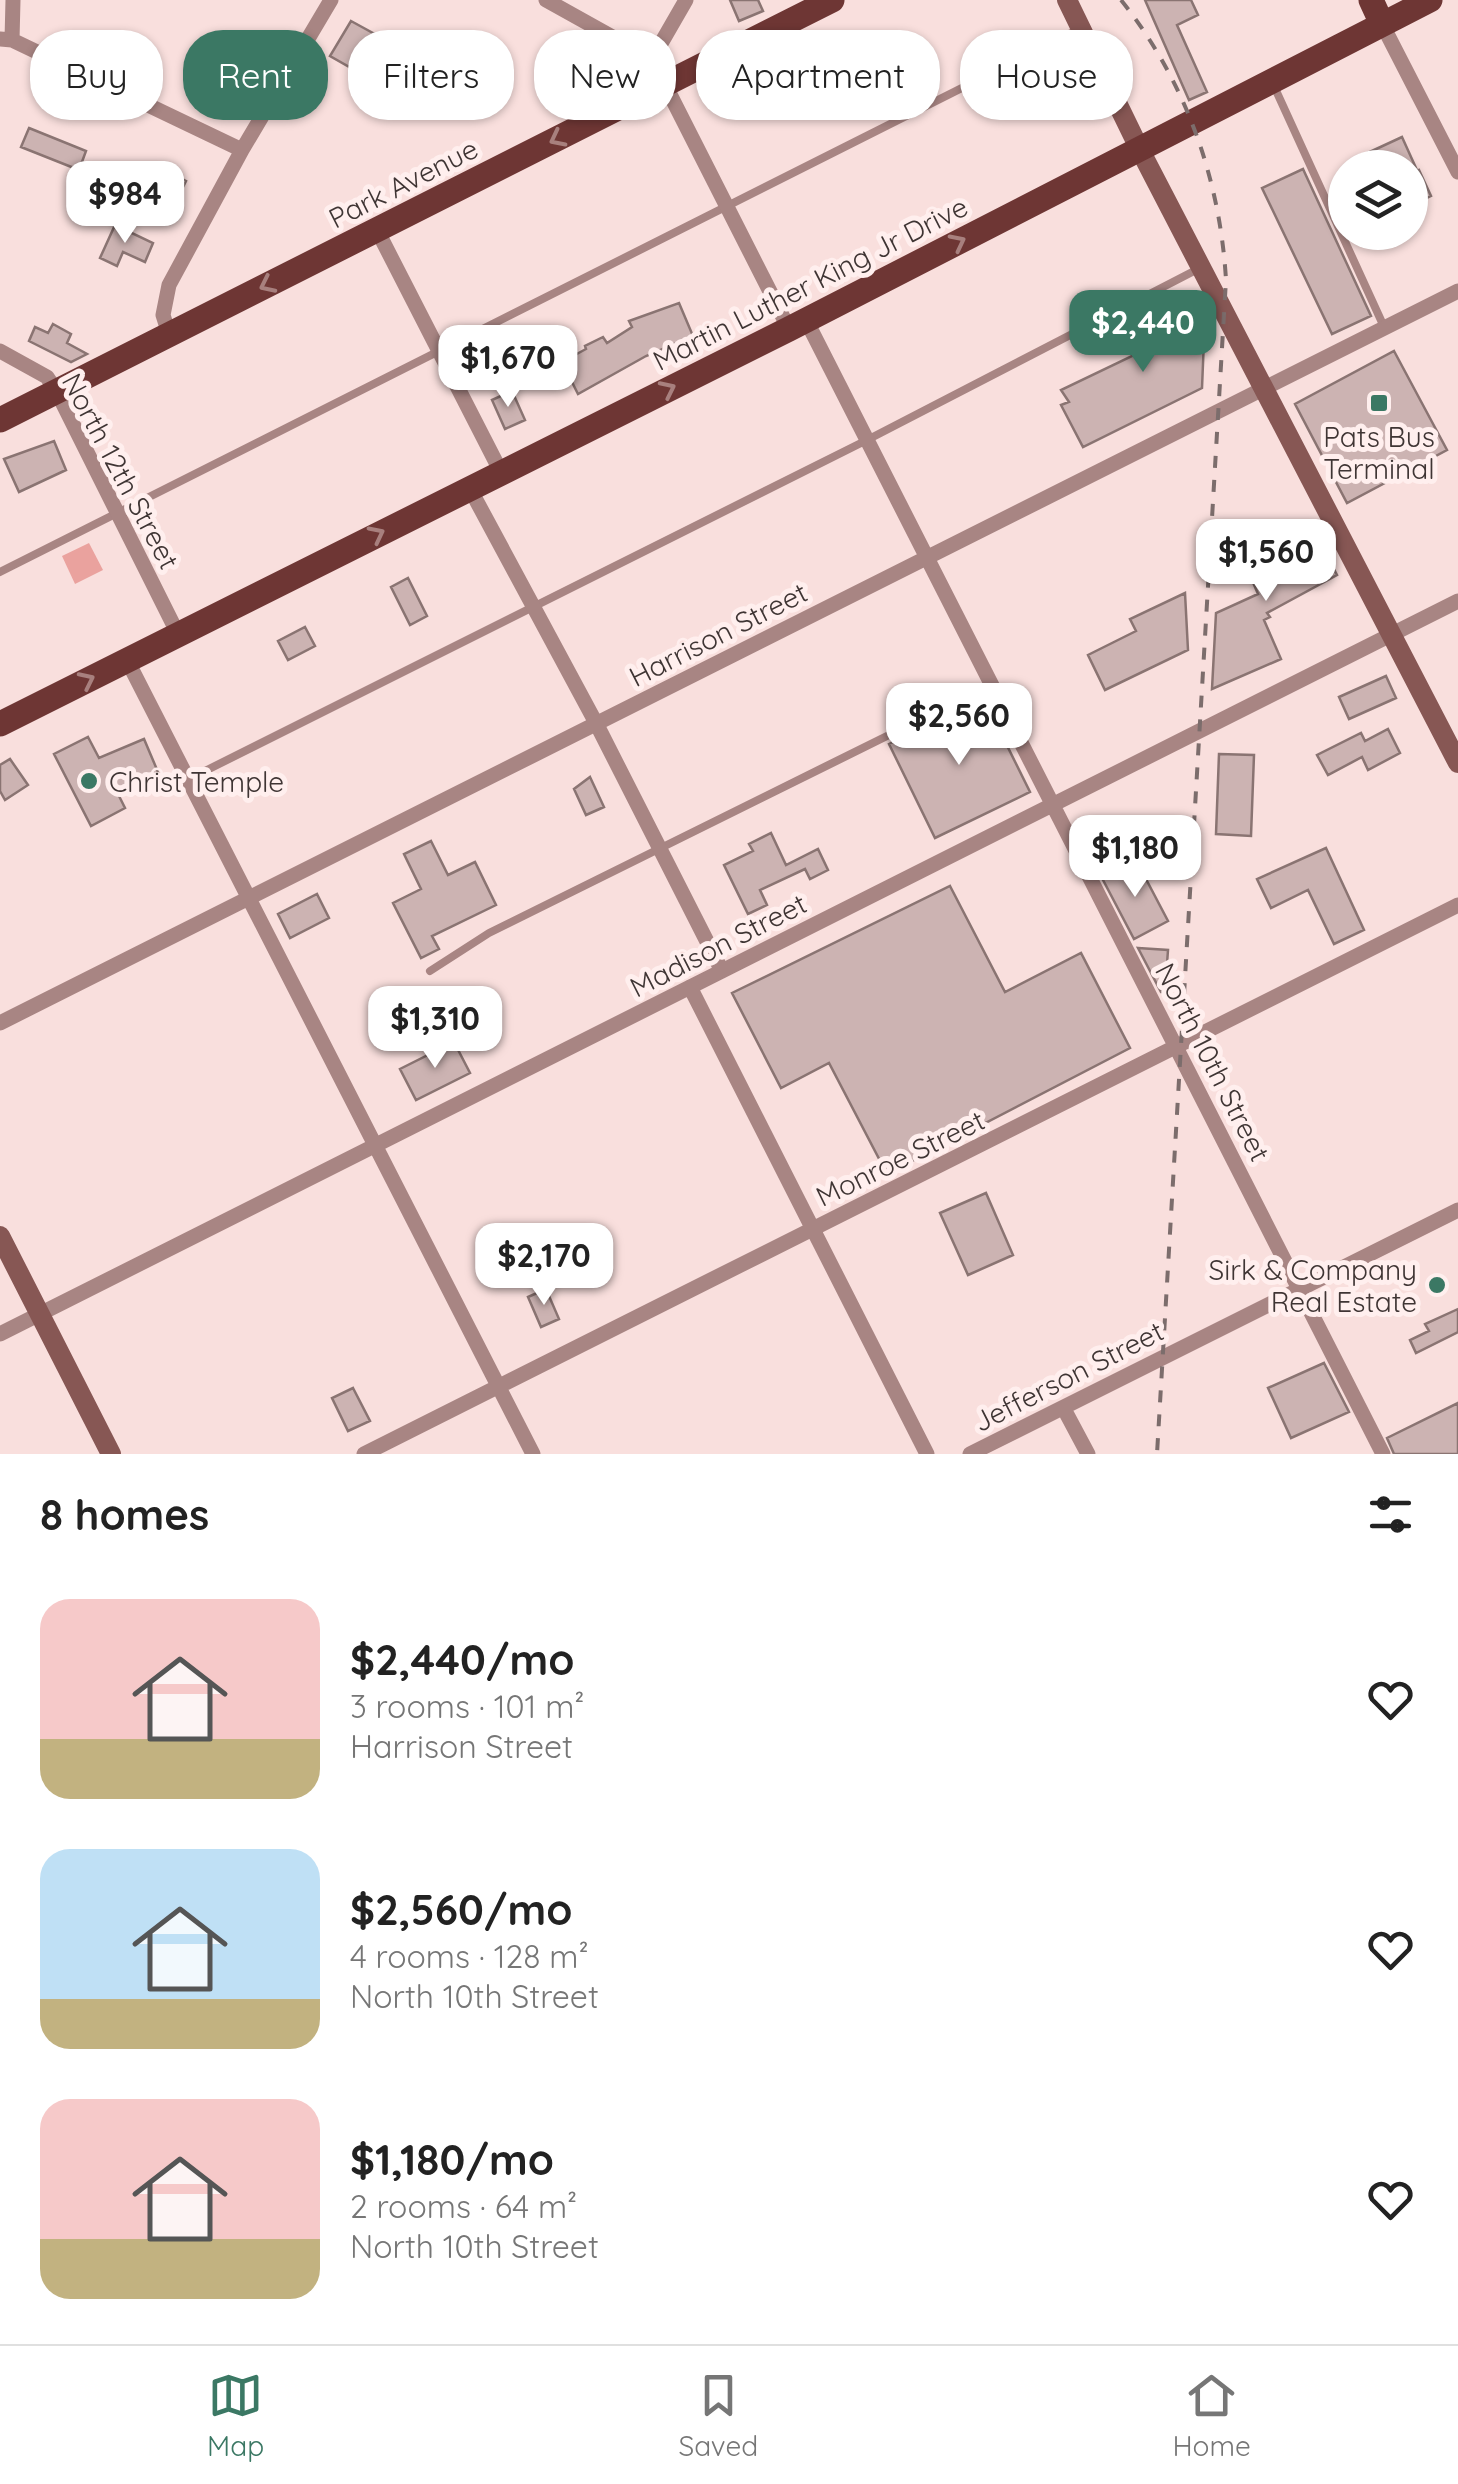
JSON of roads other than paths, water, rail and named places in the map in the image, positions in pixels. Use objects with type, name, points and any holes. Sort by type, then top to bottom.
[{"type":"main road","name":"Park Avenue","points":[[676,78],[832,0]]},
{"type":"main road","name":"Martin Luther King Jr Drive","points":[[0,724],[797,324],[1271,80],[1376,12],[1430,0]]},
{"type":"main road","name":"Park Avenue","points":[[0,420],[594,120]]},
{"type":"street","points":[[169,334],[163,315],[169,285],[242,150],[331,0]]},
{"type":"street","points":[[546,0],[600,30]]},
{"type":"street","points":[[669,30],[686,0]]},
{"type":"street","points":[[1067,0],[1139,148],[1458,763]]},
{"type":"street","points":[[10,2],[6,40],[242,150]]},
{"type":"street","points":[[1376,12],[1458,172]]},
{"type":"street","name":"North 10th Street","points":[[676,106],[725,204],[867,440],[1383,1454]]},
{"type":"street","points":[[377,230],[501,472]]},
{"type":"street","name":"Harrison Street","points":[[0,1023],[1458,291]]},
{"type":"street","name":"North 12th Street","points":[[0,351],[47,377],[57,392],[178,634]]},
{"type":"street","points":[[469,487],[596,723],[722,971]]},
{"type":"street","name":"Madison Street","points":[[0,1334],[1458,602]]},
{"type":"street","points":[[127,660],[533,1454]]},
{"type":"street","name":"Monroe Street","points":[[364,1454],[1458,905]]},
{"type":"street","points":[[690,987],[927,1454]]},
{"type":"street","name":"Jefferson Street","points":[[970,1454],[1458,1210]]},
{"type":"street","points":[[0,1236],[110,1454]]},
{"type":"street","points":[[1064,1409],[1088,1454]]},
{"type":"lane","points":[[0,572],[1081,28]]},
{"type":"lane","points":[[1271,80],[1385,329]]},
{"type":"lane","points":[[189,779],[867,440],[1202,266]]},
{"type":"lane","points":[[430,971],[489,933],[992,684]]},
{"type":"railway","points":[[1121,0],[1164,63],[1195,132],[1216,204],[1226,280],[1157,1454]]},
{"type":"place","name":"Pats Bus Terminal","points":[[1379,403]]},
{"type":"place","name":"Christ Temple","points":[[89,781]]},
{"type":"place","name":"Sirk & Company Real Estate","points":[[1437,1285]]}]
